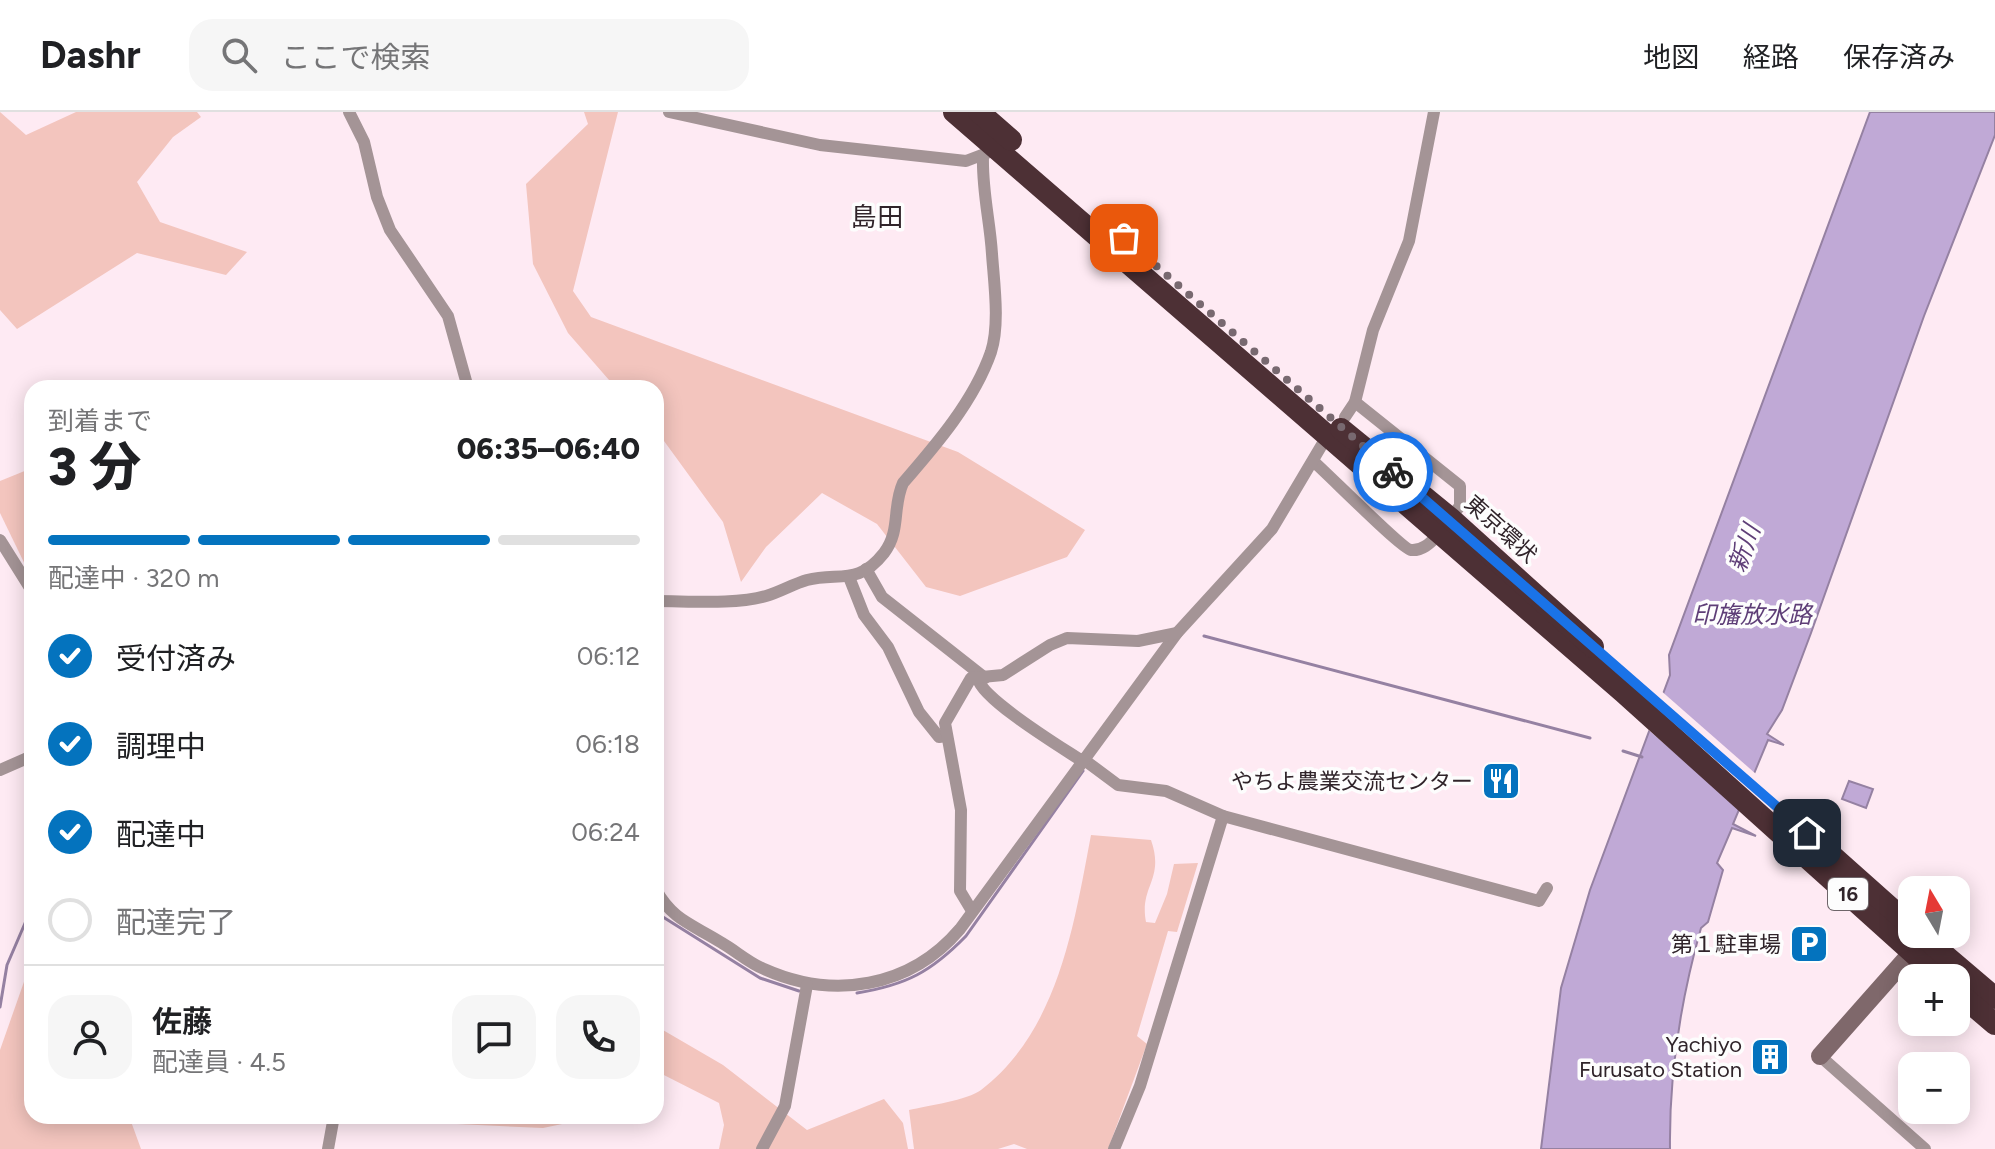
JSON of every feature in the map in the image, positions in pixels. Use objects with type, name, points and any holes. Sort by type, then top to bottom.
[{"type":"highway","name":"東京環状","points":[[954,112],[979,119],[1117,243],[1898,922]]},
{"type":"highway","name":"東京環状","points":[[979,119],[989,151],[1117,243]]},
{"type":"highway","name":"東京環状","points":[[1930,948],[1995,998]]},
{"type":"highway","points":[[1970,1003],[1995,1024]]},
{"type":"street","points":[[349,112],[364,142],[377,197],[390,230],[448,316],[466,380]]},
{"type":"street","points":[[669,112],[820,145],[966,161],[989,151]]},
{"type":"street","points":[[1345,417],[1355,402],[1373,330],[1409,241],[1434,112]]},
{"type":"street","points":[[664,601],[765,597],[807,580],[849,577],[866,569],[882,555],[896,532],[903,483],[952,426],[991,352],[995,329],[992,252],[982,186],[989,151]]},
{"type":"street","points":[[1313,461],[1337,480],[1397,544],[1411,550],[1424,548],[1460,506],[1460,486],[1355,402]]},
{"type":"street","points":[[664,901],[675,916],[760,968],[807,985],[851,986],[906,972],[949,941],[1177,633],[1272,529],[1323,443]]},
{"type":"street","points":[[0,540],[24,578]]},
{"type":"street","points":[[866,569],[882,597],[982,678]]},
{"type":"street","points":[[849,577],[864,615],[888,647],[919,712],[939,737],[946,736]]},
{"type":"street","points":[[972,911],[960,891],[961,810],[946,736],[950,712],[971,678],[1003,675],[1050,645],[1067,638],[1138,641],[1177,633]]},
{"type":"street","points":[[982,678],[980,685],[996,700],[1118,785],[1166,791],[1223,816],[1539,901],[1547,888]]},
{"type":"street","points":[[0,770],[24,760]]},
{"type":"street","points":[[1114,1149],[1140,1086],[1223,816]]},
{"type":"street","points":[[1909,948],[1820,1056],[1925,1149]]},
{"type":"street","points":[[762,1149],[785,1106],[807,985]]},
{"type":"street","points":[[328,1149],[333,1124]]},
{"type":"shaded area","points":[[0,112],[26,135],[76,112],[197,112],[201,117],[173,137],[137,182],[160,222],[247,252],[226,275],[137,253],[17,329],[0,310]]},
{"type":"shaded area","points":[[584,112],[618,112],[573,291],[591,317],[958,452],[1085,530],[1067,557],[960,596],[926,587],[877,524],[822,493],[766,547],[741,582],[723,522],[664,441],[664,380],[609,380],[568,333],[533,264],[526,184],[588,124]]},
{"type":"shaded area","points":[[24,471],[24,562],[0,513],[0,481]]},
{"type":"shaded area","points":[[1091,835],[1151,840],[1155,865],[1146,900],[1146,922],[1155,923],[1167,894],[1174,864],[1198,863],[1177,932],[1168,931],[1137,1036],[1147,1044],[1108,1149],[1027,1149],[1014,1144],[998,1149],[914,1149],[909,1110],[975,1094],[1007,1065],[1029,1037],[1059,973],[1078,904]]},
{"type":"shaded area","points":[[24,982],[24,1124],[132,1124],[141,1149],[0,1149],[0,1050]]},
{"type":"shaded area","points":[[664,1031],[723,1065],[807,1130],[884,1099],[903,1123],[908,1149],[719,1149],[724,1125],[719,1103],[664,1075]]},
{"type":"shaded area","points":[[457,1124],[562,1124],[543,1128]]},
{"type":"water","name":"印旛放水路","points":[[1870,112],[1995,112],[1995,135],[1924,316],[1782,710],[1767,734],[1784,745],[1768,740],[1733,824],[1756,836],[1732,828],[1717,863],[1723,870],[1708,922],[1701,928],[1682,1009],[1674,1064],[1670,1149],[1541,1149],[1561,988],[1590,890],[1670,675],[1669,655]]},
{"type":"water","points":[[1849,781],[1873,789],[1866,808],[1842,799]]},
{"type":"pier","points":[[1659,689],[1756,774],[1742,811],[1645,727]]},
{"type":"waterway","points":[[1204,636],[1590,738]]},
{"type":"waterway","points":[[1623,751],[1642,757]]},
{"type":"waterway","points":[[857,993],[890,986],[917,975],[941,959],[966,936],[1083,771]]},
{"type":"waterway","points":[[664,918],[760,978],[799,991]]},
{"type":"waterway","points":[[0,1007],[7,965],[24,926]]},
{"type":"way so far","points":[[1124,238],[1393,472]]},
{"type":"place","name":"やちよ農業交流センター","points":[[1501,781]]},
{"type":"place","name":"第１駐車場","points":[[1809,944]]},
{"type":"place","name":"Yachiyo Furusato Station","points":[[1770,1057]]},
{"type":"district","name":"島田","points":[[877,217]]},
{"type":"route","points":[[1393,472],[1450,518],[1807,833]]},
{"type":"water label","name":"新川","points":[[1744,548]]}]
